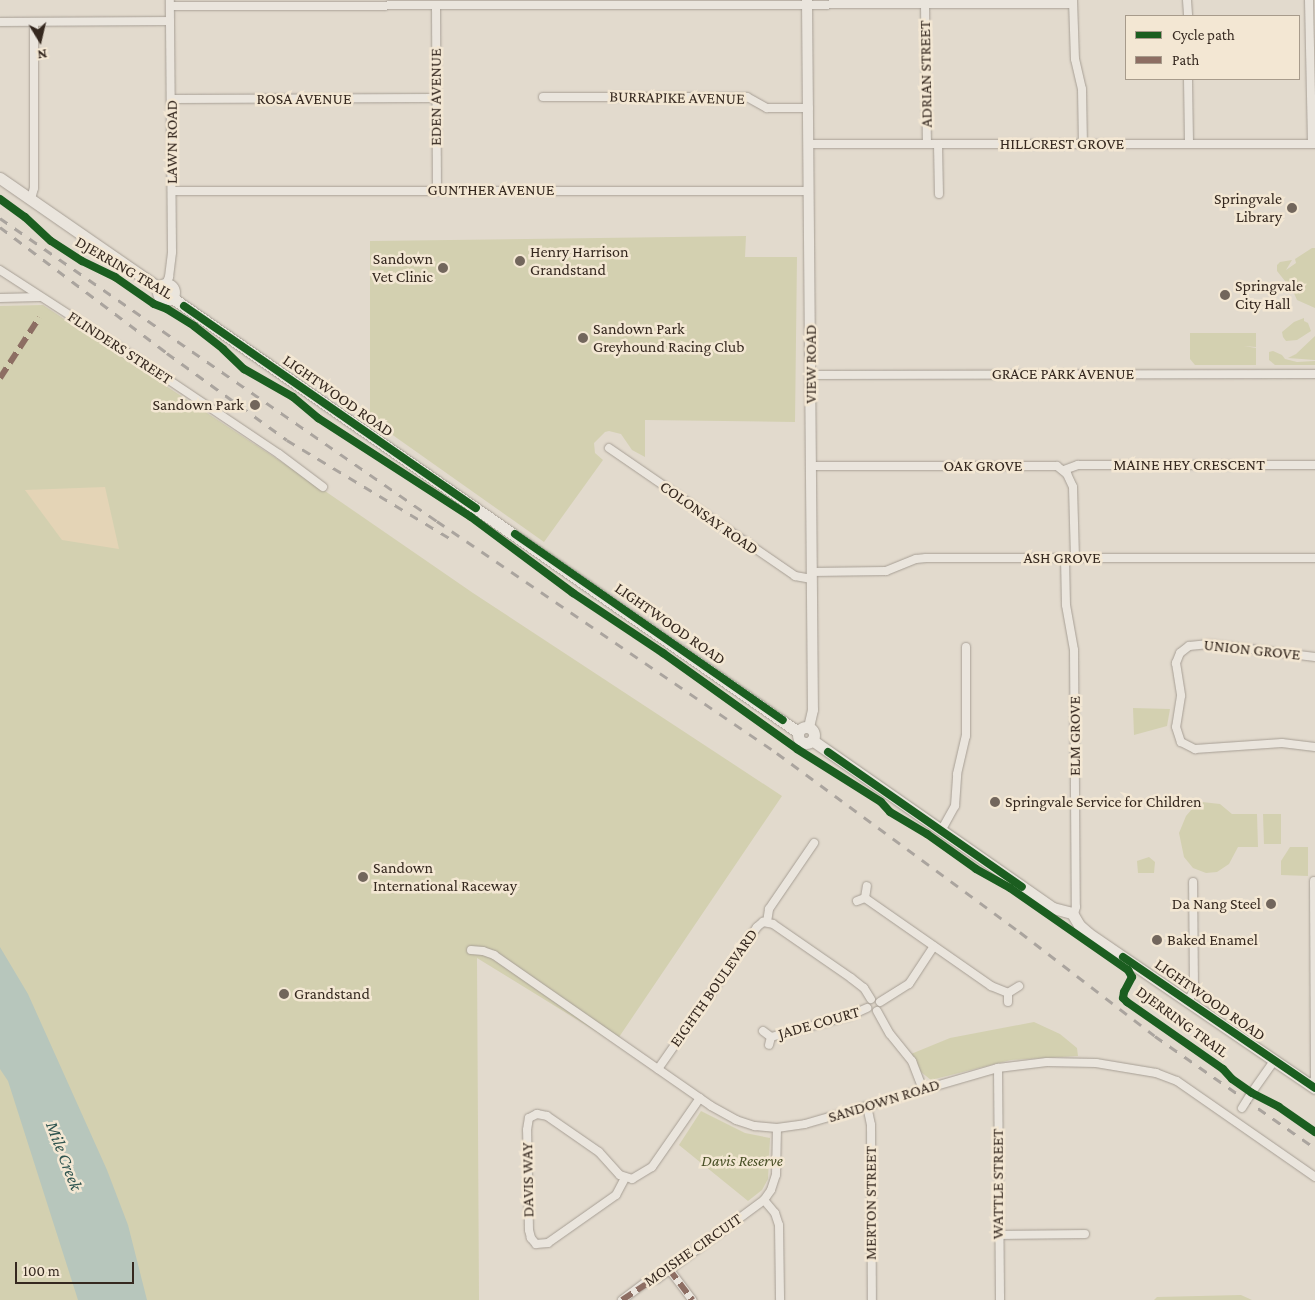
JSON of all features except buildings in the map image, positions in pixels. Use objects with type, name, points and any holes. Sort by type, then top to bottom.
[{"type":"main road","points":[[0,178],[162,286]]},
{"type":"main road","name":"LIGHTWOOD ROAD","points":[[162,286],[173,288],[171,297],[804,729],[798,737],[802,742],[807,743],[812,740],[941,831]]},
{"type":"main road","points":[[941,831],[1052,908],[1074,914]]},
{"type":"main road","name":"LIGHTWOOD ROAD","points":[[1074,914],[1079,926],[1089,934],[1313,1087]]},
{"type":"street","points":[[1188,0],[1188,15]]},
{"type":"street","points":[[1310,0],[1313,144]]},
{"type":"street","points":[[170,3],[426,2],[436,5],[807,2],[925,5],[1073,2],[1075,60],[1082,89],[1083,144]]},
{"type":"street","name":"VIEW ROAD","points":[[804,729],[813,710],[812,375],[807,2]]},
{"type":"street","name":"LAWN ROAD","points":[[162,286],[169,277],[172,252],[170,3]]},
{"type":"street","name":"EDEN AVENUE","points":[[436,5],[435,98],[437,189]]},
{"type":"street","name":"ADRIAN STREET","points":[[925,5],[927,144]]},
{"type":"street","points":[[0,22],[170,21]]},
{"type":"street","points":[[30,199],[34,188],[34,22]]},
{"type":"street","points":[[1188,80],[1189,144]]},
{"type":"street","name":"BURRAPIKE AVENUE","points":[[543,97],[747,96],[767,108],[809,108]]},
{"type":"street","name":"ROSA AVENUE","points":[[172,99],[435,98]]},
{"type":"street","name":"HILLCREST GROVE","points":[[809,144],[1313,144]]},
{"type":"street","points":[[938,144],[939,194]]},
{"type":"street","name":"GUNTHER AVENUE","points":[[172,191],[437,189],[809,191]]},
{"type":"street","name":"FLINDERS STREET","points":[[0,270],[288,461],[324,487]]},
{"type":"street","points":[[0,298],[42,297]]},
{"type":"street","name":"GRACE PARK AVENUE","points":[[812,375],[1315,374]]},
{"type":"street","name":"COLONSAY ROAD","points":[[609,448],[795,576],[812,575]]},
{"type":"street","name":"MAINE HEY CRESCENT","points":[[1064,470],[1078,465],[1315,465]]},
{"type":"street","name":"OAK GROVE","points":[[812,466],[1053,466],[1064,470]]},
{"type":"street","points":[[1064,470],[1072,481],[1074,492],[1075,558]]},
{"type":"street","name":"ASH GROVE","points":[[812,575],[886,571],[921,558],[1315,558]]},
{"type":"street","name":"ELM GROVE","points":[[1065,558],[1066,605],[1074,650],[1076,907],[1074,914]]},
{"type":"street","name":"UNION GROVE","points":[[1315,656],[1209,644],[1188,646],[1180,653],[1176,663],[1181,696],[1176,726],[1181,742],[1194,749],[1282,743],[1315,747]]},
{"type":"street","points":[[941,831],[955,806],[957,774],[966,736],[966,647]]},
{"type":"street","points":[[767,922],[770,908],[814,843]]},
{"type":"street","points":[[1313,1087],[1315,1079],[1314,881]]},
{"type":"street","points":[[1188,1002],[1194,989],[1193,882]]},
{"type":"street","points":[[867,886],[861,900],[934,946],[991,986],[1008,993]]},
{"type":"street","name":"EIGHTH BOULEVARD","points":[[658,1069],[760,923],[767,922],[860,984],[871,999]]},
{"type":"street","points":[[923,1089],[912,1061],[890,1034],[878,1011],[880,1002],[909,984],[934,946]]},
{"type":"street","name":"SANDOWN ROAD","points":[[471,950],[494,955],[700,1098],[736,1120],[755,1126],[777,1128],[805,1124],[998,1068],[1047,1062],[1116,1065],[1156,1073],[1178,1082],[1315,1177]]},
{"type":"street","points":[[1008,993],[1019,986]]},
{"type":"street","points":[[1008,993],[1008,1002]]},
{"type":"street","points":[[878,1011],[873,1012],[867,1008],[868,1002],[871,999],[880,1002]]},
{"type":"street","name":"JADE COURT","points":[[763,1031],[770,1041],[849,1016],[867,1008]]},
{"type":"street","points":[[1234,1120],[1274,1061]]},
{"type":"street","name":"WATTLE STREET","points":[[998,1068],[1000,1300]]},
{"type":"street","points":[[625,1178],[635,1178],[652,1167],[700,1098]]},
{"type":"street","name":"MERTON STREET","points":[[867,1106],[871,1126],[872,1300]]},
{"type":"street","name":"DAVIS WAY","points":[[537,1114],[546,1116],[599,1152],[625,1178],[616,1194],[548,1243],[541,1245],[535,1243],[529,1230],[527,1130],[530,1118],[537,1114]]},
{"type":"street","name":"MOISHE CIRCUIT","points":[[622,1300],[669,1269],[764,1200],[773,1186],[776,1175],[777,1128]]},
{"type":"street","points":[[764,1200],[775,1213],[779,1224],[780,1300]]},
{"type":"street","points":[[999,1235],[1085,1234]]},
{"type":"street","points":[[669,1269],[692,1300]]},
{"type":"green space","name":"Sandown Park Greyhound Racing Club","points":[[746,236],[745,257],[797,257],[795,422],[645,420],[645,457],[632,450],[621,434],[605,432],[594,443],[595,453],[603,460],[544,542],[370,419],[370,241]]},
{"type":"green space","points":[[1315,248],[1315,308],[1297,300],[1293,291],[1277,271],[1277,265],[1280,262],[1292,260],[1286,270],[1296,263],[1295,259]]},
{"type":"green space","name":"Sandown International Raceway","points":[[43,305],[309,480],[473,593],[782,796],[615,1043],[477,958],[479,1300],[0,1300],[0,306]]},
{"type":"green space","points":[[1304,318],[1311,331],[1297,340],[1286,341],[1282,332],[1294,322]]},
{"type":"green space","points":[[1190,333],[1256,333],[1256,347],[1244,346],[1256,348],[1256,365],[1195,365],[1190,359]]},
{"type":"green space","points":[[1315,336],[1315,360],[1288,358],[1296,354]]},
{"type":"green space","points":[[1273,351],[1282,355],[1285,359],[1297,362],[1315,361],[1315,365],[1275,365],[1269,360],[1269,352]]},
{"type":"green space","points":[[1133,708],[1170,709],[1167,726],[1134,735]]},
{"type":"green space","points":[[1202,802],[1220,804],[1232,814],[1257,814],[1258,847],[1238,847],[1229,864],[1217,872],[1206,873],[1193,868],[1184,857],[1179,833],[1186,816]]},
{"type":"green space","points":[[1263,814],[1281,814],[1281,844],[1264,844]]},
{"type":"green space","points":[[1290,847],[1308,847],[1308,876],[1281,875],[1281,861]]},
{"type":"green space","points":[[1149,857],[1155,862],[1154,873],[1138,873],[1137,861]]},
{"type":"green space","points":[[1034,1022],[1060,1034],[1077,1048],[1078,1056],[1011,1060],[931,1080],[921,1072],[911,1054],[950,1038]]},
{"type":"green space","name":"Davis Reserve","points":[[701,1111],[745,1133],[770,1138],[768,1179],[762,1190],[748,1201],[679,1145]]},
{"type":"green space","points":[[1241,1295],[1252,1300],[1154,1300],[1157,1297]]},
{"type":"sand","points":[[105,487],[119,549],[62,540],[25,490]]},
{"type":"water","name":"Mile Creek","points":[[0,947],[28,994],[107,1170],[128,1225],[147,1300],[78,1300],[8,1081],[0,1069]]},
{"type":"railway","points":[[0,218],[437,521],[777,753],[1020,932],[1155,1036],[1315,1148]]},
{"type":"railway","points":[[0,227],[167,353],[287,440],[456,542]]},
{"type":"marked path","points":[[0,378],[39,318]]},
{"type":"marked path","points":[[669,1269],[692,1300]]},
{"type":"marked path","points":[[622,1300],[663,1273]]},
{"type":"cycle path","name":"DJERRING TRAIL","points":[[0,199],[25,217],[51,241],[82,261],[115,277],[154,304],[167,309],[194,326],[244,369],[293,397],[318,418],[471,517],[573,593],[663,653],[797,749],[881,802],[890,812],[927,834],[976,869],[1010,888],[1128,970],[1132,977],[1124,992],[1123,998],[1127,1002],[1223,1069],[1232,1079],[1252,1093],[1279,1107],[1315,1132]]},
{"type":"cycle path","points":[[184,306],[476,508]]},
{"type":"cycle path","points":[[515,534],[783,720]]},
{"type":"cycle path","points":[[828,752],[1022,887]]},
{"type":"cycle path","name":"DJERRING TRAIL","points":[[1123,957],[1315,1088]]},
{"type":"place","name":"Springvale Library","points":[[1292,208]]},
{"type":"place","name":"Henry Harrison Grandstand","points":[[520,261]]},
{"type":"place","name":"Sandown Vet Clinic","points":[[443,268]]},
{"type":"place","name":"Springvale City Hall","points":[[1225,295]]},
{"type":"place","name":"Sandown Park Greyhound Racing Club","points":[[583,338]]},
{"type":"place","name":"Sandown Park","points":[[255,405]]},
{"type":"place","name":"Springvale Service for Children","points":[[995,802]]},
{"type":"place","name":"Sandown International Raceway","points":[[363,877]]},
{"type":"place","name":"Da Nang Steel","points":[[1271,904]]},
{"type":"place","name":"Baked Enamel","points":[[1157,940]]},
{"type":"place","name":"Grandstand","points":[[284,994]]}]
